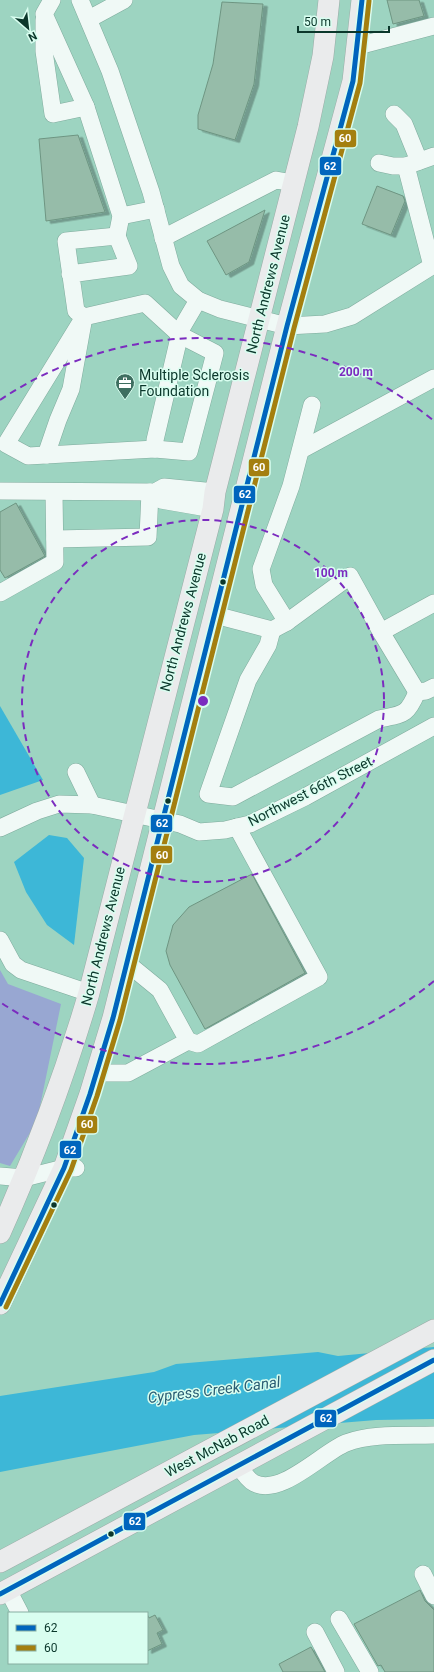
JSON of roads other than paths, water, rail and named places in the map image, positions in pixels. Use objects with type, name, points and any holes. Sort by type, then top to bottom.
[{"type":"main road","name":"North Andrews Avenue","points":[[0,1233],[24,1178],[73,1047],[89,993],[293,183],[323,56],[329,0]]},
{"type":"main road","name":"North Andrews Avenue","points":[[0,1304],[70,1168],[127,964],[287,326],[353,81],[362,0]]},
{"type":"main road","name":"West McNab Road","points":[[0,1562],[434,1330]]},
{"type":"main road","name":"West McNab Road","points":[[4,1592],[434,1360]]},
{"type":"main road","points":[[172,1470],[185,1494]]},
{"type":"street","points":[[80,0],[110,71],[156,209],[171,266],[181,286],[198,300],[220,309],[287,326],[325,324],[352,316],[433,266],[420,161],[404,124],[394,114]]},
{"type":"street","points":[[89,20],[124,0]]},
{"type":"street","points":[[48,7],[44,51],[53,114],[86,107]]},
{"type":"street","points":[[48,7],[86,107],[121,216],[117,236],[129,266],[70,274]]},
{"type":"street","points":[[358,46],[434,26]]},
{"type":"street","points":[[379,163],[393,166],[420,161]]},
{"type":"street","points":[[163,238],[276,180],[293,183]]},
{"type":"street","points":[[121,216],[156,209]]},
{"type":"street","points":[[84,317],[76,311],[66,242],[117,236]]},
{"type":"street","points":[[155,449],[155,440],[181,329],[198,300]]},
{"type":"street","points":[[145,303],[180,336],[215,353],[189,452],[155,449],[28,456],[6,444],[84,317],[145,303]]},
{"type":"street","points":[[46,455],[71,389],[84,317]]},
{"type":"street","points":[[301,450],[434,378]]},
{"type":"street","points":[[286,622],[264,585],[261,569],[291,486],[312,405]]},
{"type":"street","points":[[0,491],[152,492],[164,487],[214,501]]},
{"type":"street","points":[[0,593],[57,565],[54,492]]},
{"type":"street","points":[[55,539],[148,537],[152,492]]},
{"type":"street","points":[[215,615],[272,630],[286,622],[350,576],[417,692]]},
{"type":"street","points":[[381,632],[434,602]]},
{"type":"street","points":[[272,630],[268,645],[248,680],[208,794],[233,797],[379,719],[400,715],[410,709],[417,692]]},
{"type":"street","points":[[417,692],[426,691],[434,687]]},
{"type":"street","name":"Northwest 66th Street","points":[[0,828],[36,811],[59,804],[92,805],[180,824],[199,832],[225,830],[250,824],[434,726]]},
{"type":"street","points":[[76,772],[85,787],[92,805]]},
{"type":"street","points":[[127,964],[160,990],[188,1041],[198,1044],[319,977],[237,827]]},
{"type":"street","points":[[0,940],[13,964],[21,970],[89,993]]},
{"type":"street","points":[[96,1073],[128,1073],[188,1041]]},
{"type":"street","points":[[0,1165],[7,1167],[24,1178]]},
{"type":"street","points":[[0,1176],[24,1178],[70,1168]]},
{"type":"street","points":[[238,1465],[255,1483],[266,1485],[296,1476],[346,1443],[368,1437],[434,1435]]},
{"type":"street","points":[[423,1574],[434,1596]]},
{"type":"street","points":[[4,1592],[19,1612]]},
{"type":"street","points":[[339,1619],[370,1672]]},
{"type":"street","points":[[315,1632],[336,1672]]},
{"type":"water","points":[[0,706],[43,780],[0,795]]},
{"type":"water","points":[[49,835],[67,838],[84,858],[74,945],[47,925],[26,892],[14,862]]},
{"type":"water","name":"Cypress Creek Canal","points":[[434,1347],[434,1419],[376,1420],[194,1435],[0,1472],[0,1396],[154,1372],[176,1364],[318,1352],[338,1356]]},
{"type":"place","name":"Multiple Sclerosis Foundation","points":[[125,400]]}]
